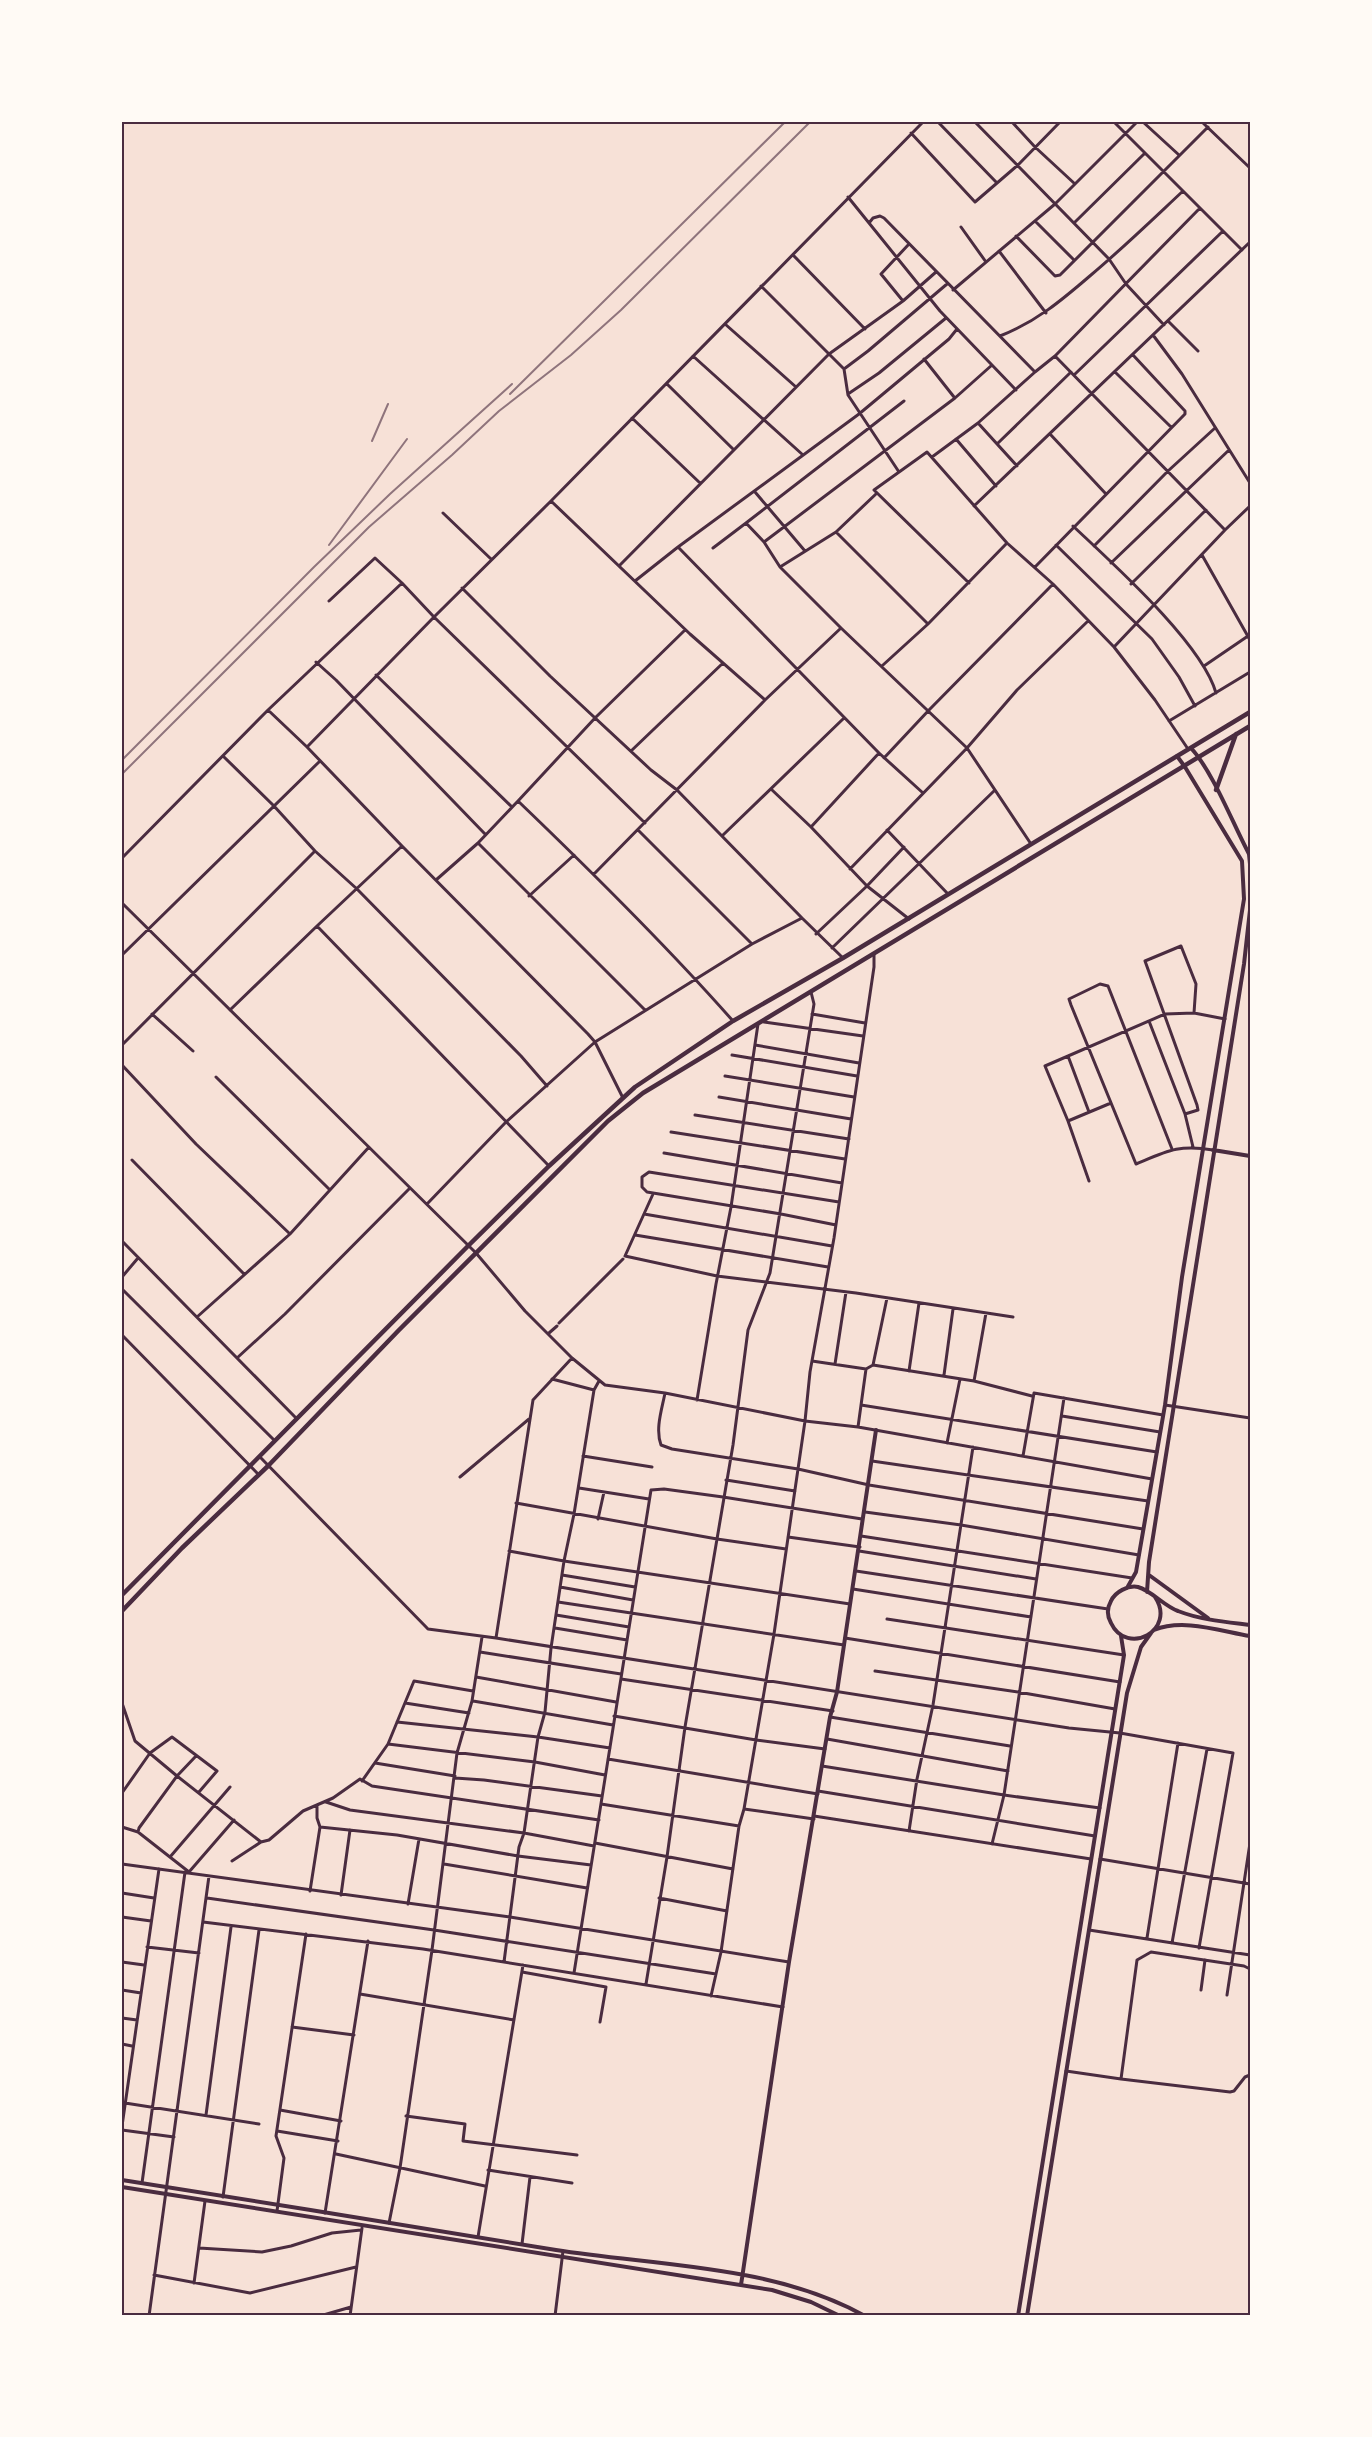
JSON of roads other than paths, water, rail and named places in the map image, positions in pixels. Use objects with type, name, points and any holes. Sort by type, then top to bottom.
[{"type":"main road","points":[[122,1594],[549,1166],[649,1077],[733,1021],[909,919],[1251,712]]},
{"type":"main road","points":[[122,1611],[608,1121],[643,1093],[1251,726]]},
{"type":"main road","points":[[1216,790],[1236,735]]},
{"type":"street","points":[[307,747],[923,122]]},
{"type":"street","points":[[938,122],[997,183]]},
{"type":"street","points":[[975,122],[1109,259],[1126,284],[1164,325]]},
{"type":"street","points":[[1012,122],[1075,184]]},
{"type":"street","points":[[911,133],[975,202],[1018,165],[1060,122]]},
{"type":"street","points":[[1114,122],[1242,250]]},
{"type":"street","points":[[953,290],[1055,204],[1137,122]]},
{"type":"street","points":[[1143,122],[1180,155]]},
{"type":"street","points":[[1202,122],[1251,168]]},
{"type":"street","points":[[1016,237],[1055,276],[1060,274],[1208,126]]},
{"type":"street","points":[[1074,223],[1146,152]]},
{"type":"street","points":[[999,336],[1024,327],[1046,313],[1183,191]]},
{"type":"street","points":[[848,197],[946,317],[1016,390]]},
{"type":"street","points":[[932,457],[978,423],[1055,356],[1200,208]]},
{"type":"street","points":[[869,223],[873,218],[884,218],[1035,372]]},
{"type":"street","points":[[1035,221],[1074,260]]},
{"type":"street","points":[[961,227],[986,262]]},
{"type":"street","points":[[997,444],[1223,231]]},
{"type":"street","points":[[974,506],[1251,242]]},
{"type":"street","points":[[903,300],[880,274],[909,244]]},
{"type":"street","points":[[999,251],[1046,313]]},
{"type":"street","points":[[792,255],[865,329]]},
{"type":"street","points":[[619,566],[829,354],[903,300],[936,272]]},
{"type":"street","points":[[844,369],[947,284]]},
{"type":"street","points":[[761,286],[844,369],[848,394],[899,472]]},
{"type":"street","points":[[848,394],[887,366],[946,317]]},
{"type":"street","points":[[1168,321],[1198,351]]},
{"type":"street","points":[[725,324],[796,387]]},
{"type":"street","points":[[635,581],[859,414],[949,339],[957,329]]},
{"type":"street","points":[[1153,335],[1182,374],[1251,483]]},
{"type":"street","points":[[1035,567],[1185,411],[1133,355]]},
{"type":"street","points":[[693,356],[804,455]]},
{"type":"street","points":[[1055,356],[1225,530]]},
{"type":"street","points":[[924,359],[955,398]]},
{"type":"street","points":[[764,542],[955,398],[992,364]]},
{"type":"street","points":[[1115,372],[1171,427]]},
{"type":"street","points":[[666,383],[734,450]]},
{"type":"street","points":[[713,549],[904,400]]},
{"type":"street","points":[[632,418],[700,483]]},
{"type":"street","points":[[978,423],[1017,465]]},
{"type":"street","points":[[1094,546],[1168,471],[1215,428]]},
{"type":"street","points":[[1050,434],[1107,494]]},
{"type":"street","points":[[955,439],[996,486]]},
{"type":"street","points":[[1111,563],[1229,450]]},
{"type":"street","points":[[969,583],[874,490],[927,452],[1007,543],[1053,584],[1114,647],[1169,722],[1199,757],[1249,854],[1251,864]]},
{"type":"street","points":[[755,492],[805,551]]},
{"type":"street","points":[[780,567],[836,532],[877,493]]},
{"type":"street","points":[[551,501],[686,630],[765,700]]},
{"type":"street","points":[[1114,647],[1225,530],[1251,506]]},
{"type":"street","points":[[1131,584],[1206,510]]},
{"type":"street","points":[[443,513],[491,559]]},
{"type":"street","points":[[746,523],[764,542],[780,567],[967,748],[1031,845]]},
{"type":"street","points":[[1073,526],[1153,606],[1204,666],[1216,693]]},
{"type":"street","points":[[836,532],[928,624]]},
{"type":"street","points":[[883,666],[928,624],[1007,543]]},
{"type":"street","points":[[1056,545],[1137,623],[1167,659],[1195,706]]},
{"type":"street","points":[[678,547],[843,719],[923,793]]},
{"type":"street","points":[[1202,555],[1250,638],[1204,666]]},
{"type":"street","points":[[329,601],[375,558],[645,823]]},
{"type":"street","points":[[122,858],[316,663],[402,584]]},
{"type":"street","points":[[884,758],[1053,584]]},
{"type":"street","points":[[462,588],[549,676],[651,770],[677,790],[723,835],[816,934],[843,958]]},
{"type":"street","points":[[850,869],[967,748],[1017,690],[1088,621]]},
{"type":"street","points":[[594,874],[765,700],[841,628]]},
{"type":"street","points":[[436,880],[478,843],[596,718],[686,630]]},
{"type":"street","points":[[316,663],[336,680],[485,834]]},
{"type":"street","points":[[631,751],[723,663]]},
{"type":"street","points":[[1169,722],[1250,672]]},
{"type":"street","points":[[376,675],[512,807]]},
{"type":"street","points":[[268,710],[307,747],[595,1042],[623,1098]]},
{"type":"street","points":[[723,835],[843,719]]},
{"type":"street","points":[[811,827],[879,753]]},
{"type":"street","points":[[223,756],[521,1056],[547,1086]]},
{"type":"street","points":[[1127,1588],[1138,1555],[1165,1405],[1203,1148],[1244,899],[1243,868],[1236,851],[1177,756]]},
{"type":"street","points":[[122,955],[320,761]]},
{"type":"street","points":[[771,789],[867,886],[909,919]]},
{"type":"street","points":[[832,948],[995,790]]},
{"type":"street","points":[[518,801],[594,874],[697,980],[733,1021]]},
{"type":"street","points":[[638,830],[752,944]]},
{"type":"street","points":[[887,831],[948,895]]},
{"type":"street","points":[[478,843],[645,1010]]},
{"type":"street","points":[[230,1010],[402,846]]},
{"type":"street","points":[[816,934],[904,847]]},
{"type":"street","points":[[122,1045],[315,851]]},
{"type":"street","points":[[529,896],[574,855]]},
{"type":"street","points":[[122,903],[476,1253],[525,1311],[572,1358],[605,1385],[665,1393],[805,1421],[876,1430],[1152,1479]]},
{"type":"street","points":[[1147,1592],[1173,1406],[1251,910]]},
{"type":"street","points":[[427,1204],[506,1122],[595,1042],[752,944],[802,918]]},
{"type":"street","points":[[317,926],[549,1166]]},
{"type":"street","points":[[1185,1114],[1198,1110],[1197,1104],[1145,961],[1181,946],[1196,984],[1194,1013]]},
{"type":"street","points":[[711,1996],[722,1952],[739,1826],[744,1809],[774,1634],[812,1361],[849,1139],[874,967],[873,954]]},
{"type":"street","points":[[1172,1149],[1108,986],[1100,984],[1076,994],[1069,999],[1136,1164],[1172,1149],[1193,1146],[1251,1156]]},
{"type":"street","points":[[646,1984],[685,1727],[738,1408],[748,1330],[770,1273],[781,1214],[785,1172],[812,1014],[811,992]]},
{"type":"street","points":[[1089,1181],[1068,1120],[1045,1066],[1165,1014],[1194,1013],[1225,1019]]},
{"type":"street","points":[[152,1014],[193,1051]]},
{"type":"street","points":[[812,1014],[865,1023]]},
{"type":"street","points":[[697,1400],[717,1276],[731,1207],[760,1022],[863,1036]]},
{"type":"street","points":[[1149,1022],[1185,1114],[1193,1146]]},
{"type":"street","points":[[755,1045],[859,1063]]},
{"type":"street","points":[[732,1055],[857,1076]]},
{"type":"street","points":[[1068,1056],[1089,1112]]},
{"type":"street","points":[[122,1065],[196,1144],[290,1234]]},
{"type":"street","points":[[725,1076],[854,1097]]},
{"type":"street","points":[[216,1077],[330,1191]]},
{"type":"street","points":[[719,1097],[851,1119]]},
{"type":"street","points":[[1068,1120],[1111,1103]]},
{"type":"street","points":[[695,1115],[849,1139]]},
{"type":"street","points":[[671,1132],[845,1159]]},
{"type":"street","points":[[196,1317],[290,1234],[369,1147]]},
{"type":"street","points":[[664,1153],[842,1183]]},
{"type":"street","points":[[132,1160],[244,1274]]},
{"type":"street","points":[[836,1225],[653,1194],[642,1187],[642,1177],[649,1172],[839,1202]]},
{"type":"street","points":[[237,1358],[285,1314],[410,1188]]},
{"type":"street","points":[[653,1194],[625,1256],[717,1276],[846,1292],[1013,1317]]},
{"type":"street","points":[[644,1214],[832,1246]]},
{"type":"street","points":[[635,1235],[828,1267]]},
{"type":"street","points":[[122,1241],[297,1419]]},
{"type":"street","points":[[122,1277],[138,1258]]},
{"type":"street","points":[[549,1333],[623,1259]]},
{"type":"street","points":[[122,1289],[275,1441]]},
{"type":"street","points":[[835,1364],[846,1292]]},
{"type":"street","points":[[873,1365],[888,1298]]},
{"type":"street","points":[[909,1371],[919,1303]]},
{"type":"street","points":[[944,1376],[953,1309]]},
{"type":"street","points":[[974,1380],[986,1313]]},
{"type":"street","points":[[122,1335],[259,1475]]},
{"type":"street","points":[[496,1638],[533,1399],[572,1358]]},
{"type":"street","points":[[812,1361],[866,1369],[873,1365],[974,1380],[1032,1396],[1034,1393],[1163,1415]]},
{"type":"street","points":[[858,1427],[866,1369]]},
{"type":"street","points":[[552,1378],[594,1390]]},
{"type":"street","points":[[947,1443],[960,1379]]},
{"type":"street","points":[[504,1962],[518,1856],[524,1833],[530,1785],[544,1712],[564,1561],[579,1488],[594,1390],[599,1381]]},
{"type":"street","points":[[665,1393],[658,1431],[661,1445],[672,1449],[798,1469],[869,1485],[1143,1529]]},
{"type":"street","points":[[1023,1456],[1032,1396]]},
{"type":"street","points":[[992,1844],[1008,1771],[1018,1692],[1035,1598],[1038,1563],[1064,1398]]},
{"type":"street","points":[[861,1404],[1157,1452]]},
{"type":"street","points":[[1165,1405],[1251,1418]]},
{"type":"street","points":[[1062,1416],[1160,1432]]},
{"type":"street","points":[[460,1477],[529,1419]]},
{"type":"street","points":[[741,2285],[789,1962],[830,1716],[837,1692],[876,1430]]},
{"type":"street","points":[[909,1831],[917,1779],[933,1706],[943,1628],[973,1447]]},
{"type":"street","points":[[583,1456],[652,1467]]},
{"type":"street","points":[[260,1457],[428,1629],[1069,1728],[1120,1733],[1233,1754],[1199,1948]]},
{"type":"street","points":[[872,1461],[1148,1501]]},
{"type":"street","points":[[726,1480],[795,1491]]},
{"type":"street","points":[[579,1488],[649,1499]]},
{"type":"street","points":[[574,1973],[644,1527],[652,1489],[723,1497],[864,1519]]},
{"type":"street","points":[[598,1519],[604,1492]]},
{"type":"street","points":[[516,1503],[644,1527],[786,1549]]},
{"type":"street","points":[[865,1512],[961,1525],[1138,1555]]},
{"type":"street","points":[[861,1536],[1132,1578]]},
{"type":"street","points":[[788,1537],[1036,1579]]},
{"type":"street","points":[[509,1551],[850,1604]]},
{"type":"street","points":[[856,1571],[1108,1610]]},
{"type":"street","points":[[1148,1574],[1210,1619]]},
{"type":"street","points":[[562,1575],[635,1587]]},
{"type":"street","points":[[560,1587],[633,1600]]},
{"type":"street","points":[[1251,1625],[1210,1619],[1175,1610],[1138,1587],[1118,1592],[1111,1600],[1108,1610],[1113,1629],[1121,1636],[1131,1639],[1141,1638],[1166,1626],[1179,1624],[1251,1636]]},
{"type":"street","points":[[853,1588],[1031,1617]]},
{"type":"street","points":[[1027,2316],[1120,1733],[1136,1660],[1141,1647],[1160,1617],[1160,1609],[1155,1597]]},
{"type":"street","points":[[558,1602],[844,1645]]},
{"type":"street","points":[[556,1615],[629,1627]]},
{"type":"street","points":[[886,1619],[1124,1655]]},
{"type":"street","points":[[554,1628],[627,1640]]},
{"type":"street","points":[[1018,2316],[1120,1682],[1124,1655],[1121,1636]]},
{"type":"street","points":[[389,2223],[400,2168],[458,1753],[472,1701],[482,1637]]},
{"type":"street","points":[[845,1638],[1120,1682]]},
{"type":"street","points":[[480,1652],[692,1691],[833,1711]]},
{"type":"street","points":[[874,1671],[1018,1692],[1115,1710]]},
{"type":"street","points":[[476,1677],[616,1702]]},
{"type":"street","points":[[362,1780],[388,1744],[414,1681],[473,1691]]},
{"type":"street","points":[[472,1701],[613,1725]]},
{"type":"street","points":[[122,1703],[135,1741],[261,1842]]},
{"type":"street","points":[[405,1703],[469,1713]]},
{"type":"street","points":[[614,1716],[825,1749]]},
{"type":"street","points":[[830,1716],[927,1734],[1010,1746]]},
{"type":"street","points":[[397,1722],[538,1737],[610,1748]]},
{"type":"street","points":[[122,1793],[150,1754],[172,1737],[218,1771],[199,1792]]},
{"type":"street","points":[[827,1739],[1008,1771]]},
{"type":"street","points":[[1147,1938],[1178,1743]]},
{"type":"street","points":[[388,1744],[535,1762],[605,1775]]},
{"type":"street","points":[[1172,1943],[1207,1749]]},
{"type":"street","points":[[138,1832],[177,1776],[196,1756]]},
{"type":"street","points":[[608,1759],[748,1783],[1095,1836]]},
{"type":"street","points":[[375,1763],[455,1777],[602,1796]]},
{"type":"street","points":[[822,1766],[1100,1808]]},
{"type":"street","points":[[232,1861],[261,1842],[269,1840],[303,1811],[326,1802],[356,1780],[362,1780],[372,1786],[599,1820]]},
{"type":"street","points":[[170,1857],[231,1787]]},
{"type":"street","points":[[326,1802],[350,1810],[524,1833],[733,1869]]},
{"type":"street","points":[[601,1804],[739,1826]]},
{"type":"street","points":[[310,1891],[320,1827],[317,1805]]},
{"type":"street","points":[[744,1809],[814,1817],[1091,1859]]},
{"type":"street","points":[[142,2183],[187,1872],[234,1820]]},
{"type":"street","points":[[122,1827],[138,1832],[187,1872]]},
{"type":"street","points":[[320,1827],[419,1839],[518,1856],[591,1865]]},
{"type":"street","points":[[341,1896],[350,1830]]},
{"type":"street","points":[[408,1904],[419,1839]]},
{"type":"street","points":[[1227,1995],[1251,1843]]},
{"type":"street","points":[[1100,1859],[1251,1884]]},
{"type":"street","points":[[122,1864],[341,1896],[510,1917],[789,1962]]},
{"type":"street","points":[[444,1864],[587,1888]]},
{"type":"street","points":[[159,1869],[124,2100],[122,2128],[174,2137]]},
{"type":"street","points":[[149,2315],[209,1876]]},
{"type":"street","points":[[122,1893],[154,1898]]},
{"type":"street","points":[[207,1898],[434,1930],[716,1974]]},
{"type":"street","points":[[659,1898],[727,1911]]},
{"type":"street","points":[[122,1917],[151,1921]]},
{"type":"street","points":[[203,1922],[432,1950],[783,2007]]},
{"type":"street","points":[[206,2115],[231,1927]]},
{"type":"street","points":[[223,2197],[260,1930]]},
{"type":"street","points":[[1088,1930],[1251,1955]]},
{"type":"street","points":[[278,2211],[284,2158],[276,2139],[306,1934]]},
{"type":"street","points":[[325,2213],[368,1941]]},
{"type":"street","points":[[147,1947],[199,1953]]},
{"type":"street","points":[[1121,2079],[1137,1960],[1151,1952],[1251,1969]]},
{"type":"street","points":[[1201,1990],[1205,1960]]},
{"type":"street","points":[[122,1962],[144,1965]]},
{"type":"street","points":[[478,2237],[523,1965]]},
{"type":"street","points":[[522,1972],[606,1987],[600,2022]]},
{"type":"street","points":[[122,1990],[141,1993]]},
{"type":"street","points":[[360,1994],[513,2020]]},
{"type":"street","points":[[122,2018],[137,2020]]},
{"type":"street","points":[[292,2028],[354,2035]]},
{"type":"street","points":[[1063,2038],[1071,2040]]},
{"type":"street","points":[[122,2044],[132,2046]]},
{"type":"street","points":[[1065,2071],[1230,2091],[1234,2091],[1245,2077],[1251,2075]]},
{"type":"street","points":[[122,2073],[129,2074]]},
{"type":"street","points":[[124,2100],[259,2124]]},
{"type":"street","points":[[280,2110],[341,2121]]},
{"type":"street","points":[[406,2116],[465,2124],[463,2140],[577,2155]]},
{"type":"street","points":[[277,2131],[338,2141]]},
{"type":"street","points":[[336,2154],[485,2186]]},
{"type":"street","points":[[488,2170],[572,2183]]},
{"type":"street","points":[[522,2244],[530,2177]]},
{"type":"street","points":[[122,2180],[772,2290],[811,2302],[840,2316]]},
{"type":"street","points":[[122,2187],[278,2211],[389,2223],[522,2244],[563,2253],[743,2276],[815,2292],[865,2316]]},
{"type":"street","points":[[194,2283],[205,2199]]},
{"type":"street","points":[[350,2316],[363,2221]]},
{"type":"street","points":[[199,2248],[262,2252],[291,2246],[332,2233],[361,2230]]},
{"type":"street","points":[[555,2316],[563,2253]]},
{"type":"street","points":[[154,2275],[250,2294],[356,2267]]},
{"type":"street","points":[[320,2316],[351,2307]]},
{"type":"railway","points":[[510,394],[785,122]]},
{"type":"railway","points":[[122,774],[369,527],[499,411],[571,355],[621,310],[810,122]]},
{"type":"railway","points":[[122,760],[314,567],[390,494],[512,384]]},
{"type":"railway","points":[[372,441],[388,404]]},
{"type":"railway","points":[[329,545],[407,439]]}]
